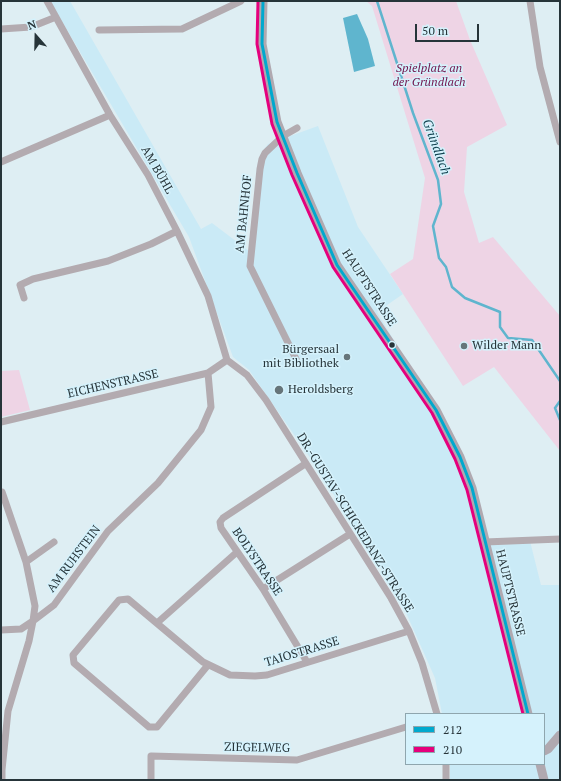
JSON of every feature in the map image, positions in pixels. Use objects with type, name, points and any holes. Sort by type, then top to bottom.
[{"type":"street","name":"AM BÜHL","points":[[47,1],[110,115],[148,175],[177,231],[208,296],[226,360]]},
{"type":"street","points":[[99,30],[182,29],[241,1]]},
{"type":"street","name":"HAUPTSTRASSE","points":[[263,1],[262,44],[277,122],[297,173],[337,265],[436,410],[460,457],[472,488],[528,713]]},
{"type":"street","points":[[530,1],[540,67],[560,142]]},
{"type":"street","points":[[1,29],[32,27],[56,17]]},
{"type":"street","points":[[1,162],[110,115]]},
{"type":"street","name":"AM BAHNHOF","points":[[297,128],[283,136],[265,153],[261,162],[250,266],[298,363]]},
{"type":"street","points":[[24,298],[20,285],[33,279],[108,261],[151,244],[177,231]]},
{"type":"street","name":"EICHENSTRASSE","points":[[1,422],[208,374],[226,360]]},
{"type":"street","name":"DR.-GUSTAV-SCHICKEDANZ-STRASSE","points":[[226,360],[247,375],[266,400],[391,598],[409,632],[422,663],[438,713]]},
{"type":"street","name":"AM RUHSTEIN","points":[[1,630],[21,629],[54,605],[108,531],[158,483],[201,430],[211,407],[208,374]]},
{"type":"street","name":"BOLYSTRASSE","points":[[305,464],[220,522],[221,528],[263,589],[307,662]]},
{"type":"street","points":[[2,492],[26,562],[35,606],[29,641],[8,711],[1,769],[2,780]]},
{"type":"street","points":[[263,589],[350,534]]},
{"type":"street","points":[[485,542],[560,539]]},
{"type":"street","points":[[26,562],[54,542]]},
{"type":"street","points":[[156,623],[237,552]]},
{"type":"street","name":"TAIOSTRASSE","points":[[208,665],[157,727],[149,727],[74,663],[73,655],[119,600],[128,599],[208,665],[230,675],[267,675],[409,632]]},
{"type":"street","name":"ZIEGELWEG","points":[[151,780],[151,756],[296,760],[405,727]]},
{"type":"street","points":[[545,750],[560,735]]},
{"type":"street","points":[[446,765],[446,780]]},
{"type":"street","points":[[540,765],[544,780]]},
{"type":"shaded area","points":[[50,1],[70,1],[201,229],[212,223],[249,251],[257,167],[260,155],[268,144],[318,126],[358,227],[403,294],[377,312],[436,411],[458,456],[483,543],[530,541],[541,585],[559,585],[560,780],[450,780],[450,765],[545,765],[545,713],[442,713],[435,678],[399,597],[311,459],[249,370],[233,357],[189,237]]},
{"type":"green space","name":"Spielplatz an der Gründlach","points":[[366,1],[456,1],[470,40],[507,125],[467,147],[464,192],[479,243],[493,237],[560,316],[560,451],[494,367],[463,386],[390,274],[413,259],[425,178],[372,6]]},
{"type":"green space","points":[[19,370],[30,410],[1,417],[1,371]]},
{"type":"water","points":[[357,14],[368,39],[375,66],[354,72],[343,18]]},
{"type":"waterway","name":"Gründlach","points":[[377,1],[413,113],[438,180],[441,204],[433,226],[439,258],[446,267],[452,287],[465,298],[500,312],[500,327],[508,338],[532,340],[560,381]]},
{"type":"waterway","name":"Gründlach","points":[[560,401],[555,408],[560,420]]},
{"type":"transit line","name":"210","points":[[258,1],[257,44],[272,124],[292,175],[333,267],[432,413],[455,459],[467,490],[523,713]]},
{"type":"transit line","name":"212","points":[[263,1],[262,44],[277,122],[297,173],[337,265],[436,410],[460,457],[472,488],[528,713]]},
{"type":"place","name":"Wilder Mann","points":[[464,346]]},
{"type":"place","name":"Bürgersaal mit Bibliothek","points":[[347,357]]},
{"type":"place","name":"Heroldsberg","points":[[279,390]]}]
